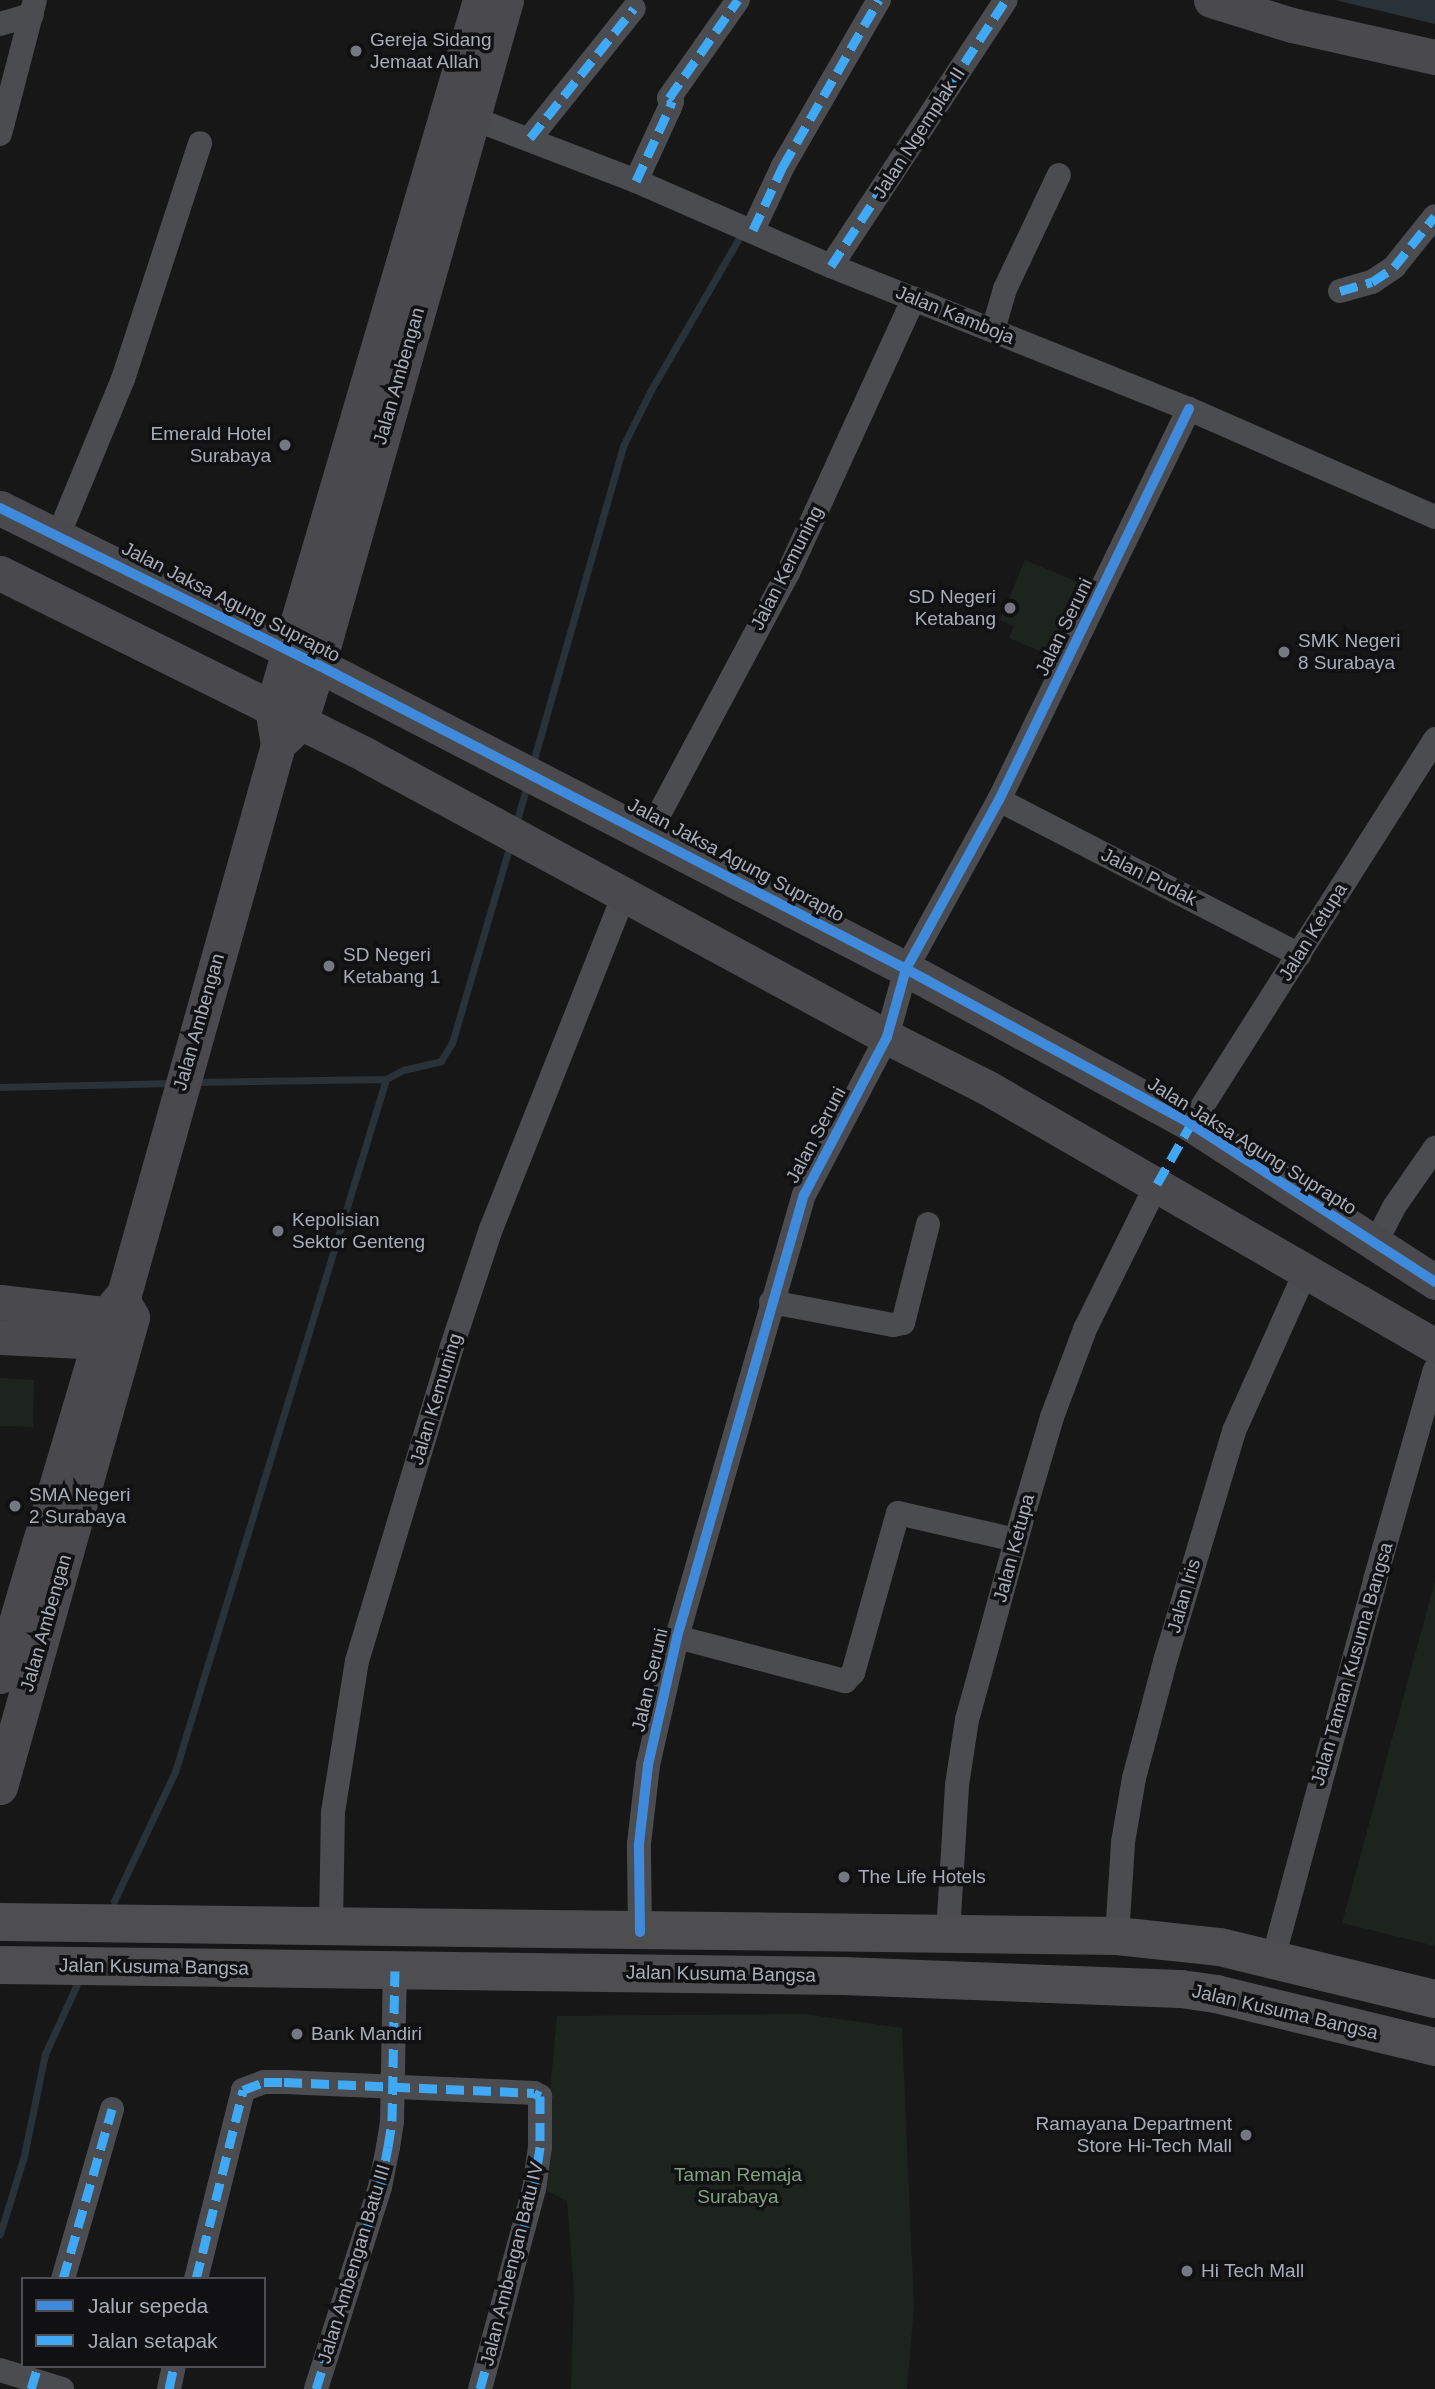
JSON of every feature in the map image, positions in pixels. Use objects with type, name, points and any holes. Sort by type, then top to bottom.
[{"type":"highway","points":[[0,1922],[331,1924],[640,1932],[1117,1936],[1220,1947],[1435,1999]]},
{"type":"highway","points":[[449,1970],[451,1929]]},
{"type":"highway","name":"Jalan Kusuma Bangsa","points":[[0,1965],[843,1976],[1181,1989],[1435,2047]]},
{"type":"highway","points":[[1303,2015],[1315,1970]]},
{"type":"street","name":"Jalan Ambengan","points":[[304,658],[329,507],[480,0]]},
{"type":"street","name":"Jalan Ambengan","points":[[0,1787],[117,1323],[187,1062],[283,726],[472,118],[506,0]]},
{"type":"street","points":[[636,181],[670,107],[672,101],[669,97],[738,0]]},
{"type":"street","points":[[747,228],[879,0]]},
{"type":"street","name":"Jalan Ngemplak II","points":[[831,266],[1006,0]]},
{"type":"street","points":[[1210,0],[1293,25],[1435,57]]},
{"type":"street","points":[[0,24],[34,8]]},
{"type":"street","points":[[0,134],[34,8]]},
{"type":"street","points":[[530,138],[634,8]]},
{"type":"street","name":"Jalan Kamboja","points":[[472,118],[530,138],[636,181],[831,266],[1189,409],[1435,517]]},
{"type":"street","points":[[58,536],[123,379],[200,143]]},
{"type":"street","points":[[993,330],[1016,264],[1059,175]]},
{"type":"street","points":[[1340,291],[1372,282],[1394,267],[1435,216]]},
{"type":"street","name":"Jalan Kemuning","points":[[649,833],[788,573],[914,298]]},
{"type":"street","name":"Jalan Seruni","points":[[640,1932],[639,1844],[648,1765],[677,1637],[771,1302],[804,1195],[887,1037],[906,969],[999,800],[1189,409]]},
{"type":"street","name":"Jalan Jaksa Agung Suprapto","points":[[0,508],[649,833],[906,969],[1191,1124],[1435,1282]]},
{"type":"street","points":[[0,573],[283,726],[506,831],[887,1037],[988,1088],[1435,1346]]},
{"type":"street","name":"Jalan Ketupa","points":[[1191,1124],[1435,739]]},
{"type":"street","name":"Jalan Pudak","points":[[999,800],[1299,955]]},
{"type":"street","name":"Jalan Kemuning","points":[[331,1924],[333,1812],[357,1661],[452,1346],[491,1228],[624,894]]},
{"type":"street","points":[[1375,1244],[1394,1207],[1435,1148]]},
{"type":"street","name":"Jalan Ketupa","points":[[948,1933],[957,1785],[967,1720],[1016,1540],[1052,1417],[1085,1329],[1157,1184]]},
{"type":"street","points":[[771,1302],[893,1325],[903,1323],[928,1224]]},
{"type":"street","name":"Jalan Iris","points":[[1117,1936],[1123,1842],[1134,1778],[1166,1658],[1234,1431],[1306,1271]]},
{"type":"street","points":[[0,1302],[117,1323]]},
{"type":"street","name":"Jalan Ambengan","points":[[0,1676],[117,1323]]},
{"type":"street","points":[[0,1337],[117,1323]]},
{"type":"street","name":"Jalan Taman Kusuma Bangsa","points":[[1273,1959],[1371,1593],[1435,1370]]},
{"type":"street","points":[[677,1637],[845,1681],[853,1673],[898,1513],[1016,1540]]},
{"type":"street","name":"Jalan Ambengan Batu III","points":[[316,2389],[380,2187],[392,2121],[395,1971]]},
{"type":"street","points":[[196,2277],[243,2090],[264,2082],[393,2086]]},
{"type":"street","name":"Jalan Ambengan Batu IV","points":[[393,2086],[528,2091],[540,2096],[540,2147],[534,2189],[480,2389]]},
{"type":"street","points":[[64,2277],[112,2109]]},
{"type":"street","points":[[169,2389],[174,2368]]},
{"type":"street","points":[[0,2370],[34,2378],[62,2389]]},
{"type":"green space","points":[[1025,560],[1087,586],[1056,658],[1009,638],[1014,626],[1000,620]]},
{"type":"green space","points":[[0,1378],[34,1380],[33,1427],[0,1426]]},
{"type":"green space","points":[[1435,1581],[1435,1946],[1342,1923]]},
{"type":"green space","name":"Taman Remaja Surabaya","points":[[804,2014],[902,2028],[914,2308],[907,2389],[571,2389],[574,2290],[567,2201],[545,2190],[548,2113],[557,2016]]},
{"type":"shaded area","points":[[1335,0],[1435,0],[1435,24]]},
{"type":"waterway","points":[[532,766],[623,446],[651,390],[743,231]]},
{"type":"waterway","points":[[516,824],[527,785]]},
{"type":"waterway","points":[[193,1082],[386,1079],[403,1070],[441,1061],[452,1043],[510,845]]},
{"type":"waterway","points":[[114,1901],[175,1772],[386,1079]]},
{"type":"waterway","points":[[0,1087],[174,1083]]},
{"type":"waterway","points":[[0,2234],[24,2156],[45,2054],[77,1984]]},
{"type":"marked path","points":[[636,181],[670,107],[672,101],[669,98],[738,0]]},
{"type":"marked path","points":[[753,230],[783,166],[879,0]]},
{"type":"marked path","points":[[831,266],[1006,0]]},
{"type":"marked path","points":[[530,138],[634,8]]},
{"type":"marked path","points":[[1340,291],[1372,282],[1394,267],[1435,216]]},
{"type":"marked path","points":[[1157,1184],[1191,1124]]},
{"type":"marked path","points":[[316,2389],[380,2187],[388,2147],[392,2121],[395,1971]]},
{"type":"marked path","points":[[196,2277],[243,2090],[264,2082],[284,2082],[534,2093],[540,2096],[540,2147],[534,2189],[480,2389]]},
{"type":"marked path","points":[[64,2277],[112,2109]]},
{"type":"marked path","points":[[31,2389],[37,2368]]},
{"type":"marked path","points":[[169,2389],[174,2368]]},
{"type":"cycle path","points":[[640,1932],[639,1844],[648,1765],[677,1637],[804,1195],[887,1037],[906,969],[999,800],[1189,409]]},
{"type":"cycle path","points":[[0,508],[318,665],[906,969],[1191,1124],[1435,1282]]},
{"type":"place","name":"Gereja Sidang Jemaat Allah","points":[[356,51]]},
{"type":"place","name":"Emerald Hotel Surabaya","points":[[285,445]]},
{"type":"place","name":"SD Negeri Ketabang","points":[[1010,608]]},
{"type":"place","name":"SMK Negeri 8 Surabaya","points":[[1284,652]]},
{"type":"place","name":"SD Negeri Ketabang 1","points":[[329,966]]},
{"type":"place","name":"Kepolisian Sektor Genteng","points":[[278,1231]]},
{"type":"place","name":"SMA Negeri 2 Surabaya","points":[[15,1506]]},
{"type":"place","name":"The Life Hotels","points":[[844,1877]]},
{"type":"place","name":"Bank Mandiri","points":[[297,2034]]},
{"type":"place","name":"Ramayana Department Store Hi-Tech Mall","points":[[1246,2135]]},
{"type":"place","name":"Hi Tech Mall","points":[[1187,2271]]}]
